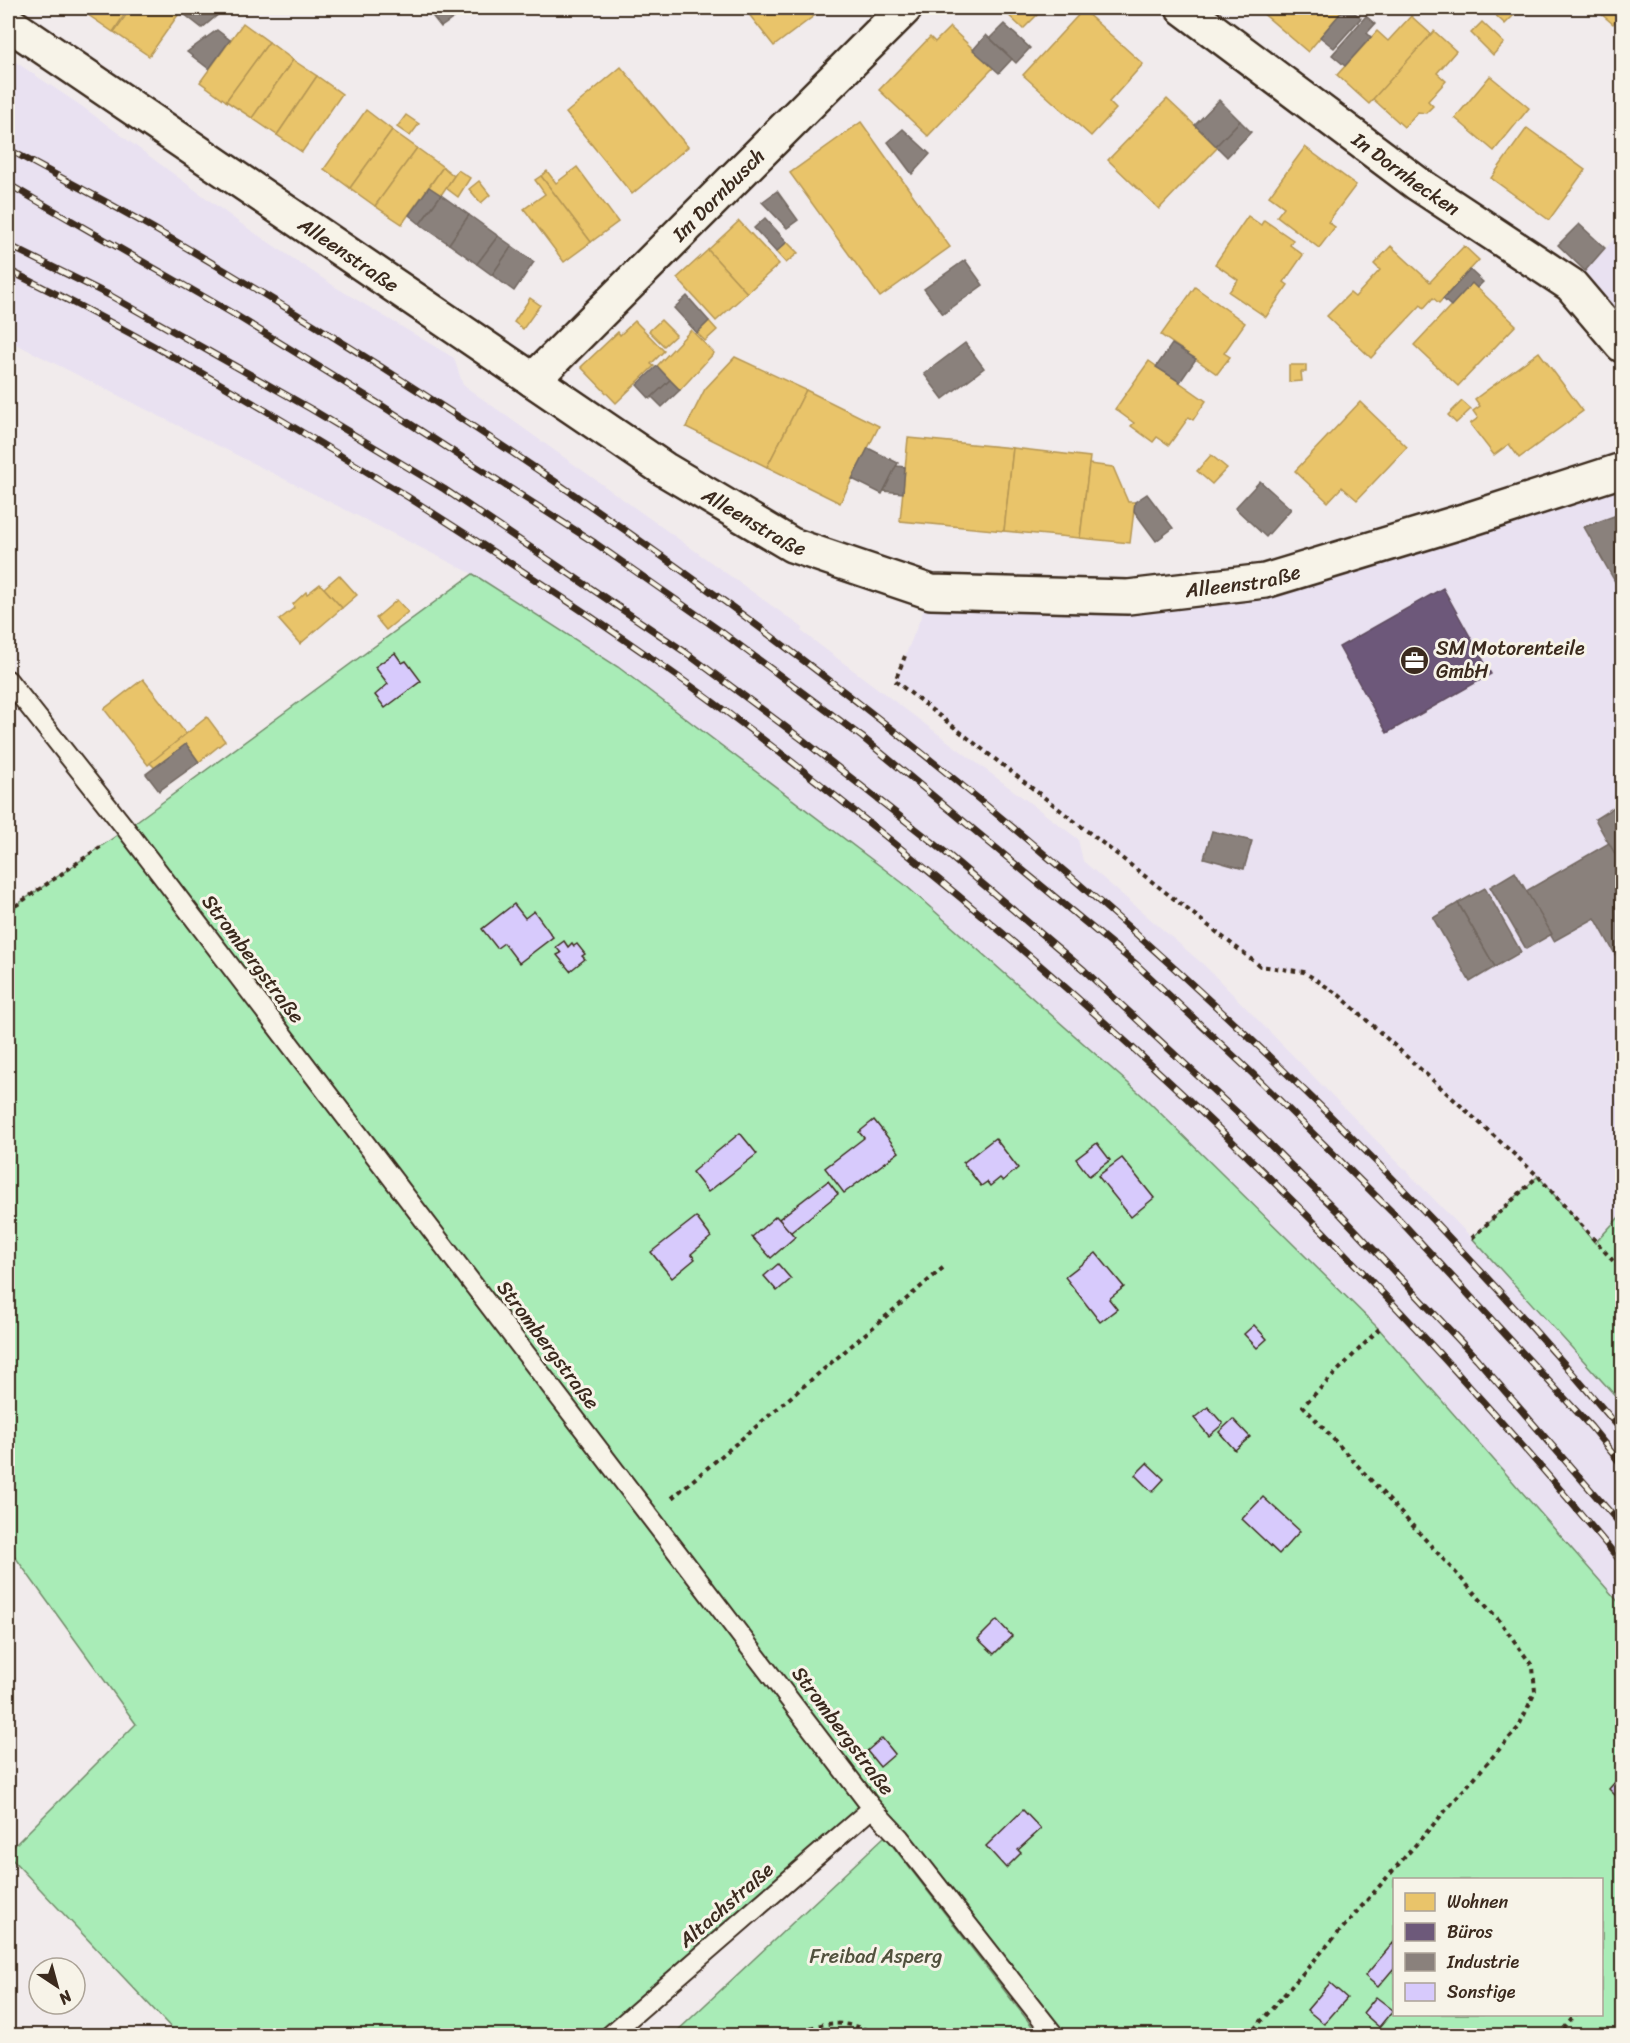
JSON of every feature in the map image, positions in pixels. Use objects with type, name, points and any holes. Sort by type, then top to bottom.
[{"type":"street","name":"Im Dornbusch","points":[[533,380],[905,8]]},
{"type":"street","name":"In Dornhecken","points":[[1183,8],[1418,184],[1571,285],[1623,345]]},
{"type":"street","name":"Alleenstraße","points":[[8,23],[664,469],[792,545],[931,592],[1128,597],[1265,581],[1623,470]]},
{"type":"lane","name":"Strombergstraße","points":[[8,680],[126,829],[872,1808],[900,1838],[1055,2036]]},
{"type":"lane","name":"Altachstraße","points":[[609,2036],[872,1808]]},
{"type":"path","points":[[905,656],[895,681],[1260,966],[1304,972],[1339,995],[1538,1176],[1623,1271]]},
{"type":"path","points":[[8,911],[126,829]]},
{"type":"path","points":[[1472,1238],[1538,1176]]},
{"type":"path","points":[[651,1516],[944,1267]]},
{"type":"path","points":[[1248,2036],[1518,1728],[1535,1692],[1533,1667],[1499,1620],[1303,1406],[1379,1329]]},
{"type":"path","points":[[1558,2036],[1574,2016]]},
{"type":"path","points":[[794,2036],[804,2029],[831,2023],[859,2025],[881,2036]]},
{"type":"shaded area","points":[[8,57],[80,105],[240,223],[337,288],[454,358],[463,385],[803,628],[801,631],[1078,839],[1083,861],[1205,966],[1472,1238],[1622,1403],[1622,1606],[1379,1329],[1146,1099],[904,884],[618,667],[473,574],[8,340]]},
{"type":"shaded area","points":[[1622,231],[1622,345],[1571,285]]},
{"type":"shaded area","points":[[1622,470],[1622,1214],[1596,1243],[1538,1176],[1339,995],[1304,972],[1260,966],[895,681],[931,592],[1265,581]]},
{"type":"green space","points":[[473,574],[618,667],[904,884],[1146,1099],[1379,1329],[1622,1606],[1622,2035],[1055,2035],[872,1808],[609,2035],[178,2035],[8,1855],[8,1852],[136,1724],[8,1547],[8,911],[126,829]]},
{"type":"green space","points":[[1538,1176],[1595,1243],[1622,1214],[1622,1403],[1472,1238]]},
{"type":"green space","name":"Freibad Asperg","points":[[885,1836],[1039,2035],[673,2035]]},
{"type":"building: Wohnen","points":[[78,8],[129,8],[113,32]]},
{"type":"building: Wohnen","points":[[131,8],[183,8],[149,56],[114,32]]},
{"type":"building: Wohnen","points":[[744,8],[840,8],[837,12],[818,13],[774,46]]},
{"type":"building: Wohnen","points":[[1001,8],[1044,8],[1023,29]]},
{"type":"building: Wohnen","points":[[1263,8],[1345,8],[1308,52],[1260,11]]},
{"type":"building: Wohnen","points":[[1488,8],[1521,8],[1505,24]]},
{"type":"building: Wohnen","points":[[1605,8],[1622,9],[1622,14],[1613,24],[1600,13]]},
{"type":"building: Wohnen","points":[[1083,10],[1143,64],[1109,102],[1116,109],[1091,136],[1023,75]]},
{"type":"building: Wohnen","points":[[1411,16],[1432,35],[1369,104],[1337,75],[1377,31],[1388,41]]},
{"type":"building: Wohnen","points":[[1482,22],[1504,43],[1493,55],[1471,33]]},
{"type":"building: Wohnen","points":[[243,23],[269,42],[226,101],[200,82]]},
{"type":"building: Wohnen","points":[[950,27],[993,68],[928,136],[879,90],[930,37],[935,42]]},
{"type":"building: Wohnen","points":[[1434,31],[1456,51],[1437,73],[1446,81],[1428,101],[1433,106],[1426,113],[1418,112],[1404,127],[1373,99]]},
{"type":"building: Wohnen","points":[[269,42],[293,60],[252,118],[226,101]]},
{"type":"building: Wohnen","points":[[293,60],[317,76],[277,135],[252,118]]},
{"type":"building: Wohnen","points":[[621,67],[688,147],[632,194],[566,113]]},
{"type":"building: Wohnen","points":[[317,76],[342,94],[302,152],[277,135]]},
{"type":"building: Wohnen","points":[[1490,76],[1529,108],[1494,151],[1455,118]]},
{"type":"building: Wohnen","points":[[1167,99],[1218,147],[1159,209],[1108,160]]},
{"type":"building: Wohnen","points":[[366,110],[392,130],[350,188],[324,169]]},
{"type":"building: Wohnen","points":[[406,115],[419,124],[410,136],[397,127]]},
{"type":"building: Wohnen","points":[[861,122],[950,247],[880,297],[790,173]]},
{"type":"building: Wohnen","points":[[1527,128],[1585,170],[1549,220],[1491,178]]},
{"type":"building: Wohnen","points":[[392,130],[417,148],[375,206],[350,188]]},
{"type":"building: Wohnen","points":[[1305,147],[1356,185],[1328,222],[1335,227],[1319,248],[1277,216],[1284,207],[1269,196]]},
{"type":"building: Wohnen","points":[[417,148],[443,167],[402,224],[375,206]]},
{"type":"building: Wohnen","points":[[443,167],[454,176],[441,195],[429,187]]},
{"type":"building: Wohnen","points":[[577,167],[618,222],[591,242],[541,176],[547,171],[556,183]]},
{"type":"building: Wohnen","points":[[458,170],[470,178],[458,197],[446,188]]},
{"type":"building: Wohnen","points":[[541,176],[591,242],[564,262],[524,209],[545,194],[535,180]]},
{"type":"building: Wohnen","points":[[479,181],[490,195],[481,203],[469,189]]},
{"type":"building: Wohnen","points":[[1248,216],[1261,225],[1264,220],[1293,240],[1290,245],[1303,255],[1284,282],[1288,285],[1266,317],[1229,292],[1238,280],[1215,264]]},
{"type":"building: Wohnen","points":[[739,221],[779,264],[747,293],[708,250]]},
{"type":"building: Wohnen","points":[[787,242],[798,253],[786,263],[776,252]]},
{"type":"building: Wohnen","points":[[1391,246],[1430,282],[1464,246],[1479,260],[1439,303],[1433,298],[1424,308],[1421,305],[1371,358],[1327,316],[1350,293],[1355,297],[1380,270],[1374,264]]},
{"type":"building: Wohnen","points":[[708,250],[747,293],[716,321],[677,278]]},
{"type":"building: Wohnen","points":[[1472,283],[1516,325],[1458,386],[1414,345]]},
{"type":"building: Wohnen","points":[[1195,287],[1245,323],[1224,353],[1230,357],[1217,374],[1161,335]]},
{"type":"building: Wohnen","points":[[530,298],[540,305],[523,329],[514,322]]},
{"type":"building: Wohnen","points":[[661,320],[676,335],[664,346],[649,331]]},
{"type":"building: Wohnen","points":[[635,321],[664,351],[651,364],[654,366],[616,403],[581,367],[618,332],[620,335]]},
{"type":"building: Wohnen","points":[[709,321],[717,330],[705,341],[697,333]]},
{"type":"building: Wohnen","points":[[691,330],[714,353],[680,390],[657,366]]},
{"type":"building: Wohnen","points":[[1539,352],[1583,411],[1519,458],[1509,444],[1494,455],[1470,424],[1478,418],[1473,411],[1480,406],[1475,399]]},
{"type":"building: Wohnen","points":[[735,357],[806,390],[767,467],[686,427],[705,389]]},
{"type":"building: Wohnen","points":[[1149,361],[1206,401],[1193,420],[1189,417],[1169,445],[1157,437],[1153,442],[1131,426],[1134,423],[1115,409]]},
{"type":"building: Wohnen","points":[[1289,365],[1306,365],[1306,372],[1301,372],[1302,381],[1289,382]]},
{"type":"building: Wohnen","points":[[806,390],[879,426],[840,503],[767,467]]},
{"type":"building: Wohnen","points":[[1462,401],[1471,409],[1456,423],[1448,415]]},
{"type":"building: Wohnen","points":[[1360,402],[1407,447],[1357,500],[1342,487],[1328,502],[1295,471]]},
{"type":"building: Wohnen","points":[[908,438],[1013,448],[1004,531],[900,521]]},
{"type":"building: Wohnen","points":[[1013,448],[1090,457],[1080,538],[1004,531]]},
{"type":"building: Wohnen","points":[[1211,455],[1227,468],[1212,484],[1197,471]]},
{"type":"building: Wohnen","points":[[1089,464],[1113,467],[1128,502],[1135,502],[1130,543],[1080,538]]},
{"type":"building: Wohnen","points":[[339,575],[357,595],[342,608],[324,588]]},
{"type":"building: Wohnen","points":[[320,584],[342,608],[300,644],[279,620],[294,608],[293,604],[306,592],[307,594]]},
{"type":"building: Wohnen","points":[[397,600],[408,612],[386,630],[376,618]]},
{"type":"building: Wohnen","points":[[143,679],[187,735],[148,765],[104,709]]},
{"type":"building: Wohnen","points":[[207,717],[225,741],[199,762],[186,744],[155,768],[150,763]]},
{"type":"building: Büros","name":"SM Motorenteile GmbH","points":[[1443,588],[1491,674],[1387,733],[1339,647]]},
{"type":"building: Industrie","points":[[183,8],[226,8],[202,28],[180,11]]},
{"type":"building: Industrie","points":[[426,8],[468,8],[441,27]]},
{"type":"building: Industrie","points":[[1345,8],[1349,8],[1361,18],[1334,48],[1320,37]]},
{"type":"building: Industrie","points":[[1366,16],[1375,24],[1367,33],[1371,37],[1345,66],[1332,55]]},
{"type":"building: Industrie","points":[[1004,24],[1030,48],[1016,63],[990,38]]},
{"type":"building: Industrie","points":[[217,30],[230,40],[209,69],[187,52]]},
{"type":"building: Industrie","points":[[986,35],[1012,59],[999,73],[973,50]]},
{"type":"building: Industrie","points":[[1219,100],[1240,121],[1216,146],[1195,125]]},
{"type":"building: Industrie","points":[[1240,121],[1251,132],[1227,157],[1216,146]]},
{"type":"building: Industrie","points":[[903,129],[930,154],[912,174],[888,142]]},
{"type":"building: Industrie","points":[[429,187],[441,195],[420,224],[409,215]]},
{"type":"building: Industrie","points":[[777,191],[798,220],[787,228],[762,202]]},
{"type":"building: Industrie","points":[[441,195],[469,215],[449,244],[420,224]]},
{"type":"building: Industrie","points":[[469,215],[498,236],[477,264],[449,244]]},
{"type":"building: Industrie","points":[[765,218],[787,242],[776,252],[754,228]]},
{"type":"building: Industrie","points":[[1579,224],[1605,248],[1585,271],[1558,245]]},
{"type":"building: Industrie","points":[[498,236],[512,246],[492,275],[477,264]]},
{"type":"building: Industrie","points":[[512,246],[534,262],[514,291],[492,275]]},
{"type":"building: Industrie","points":[[965,260],[983,285],[943,314],[924,289]]},
{"type":"building: Industrie","points":[[1470,270],[1483,282],[1477,288],[1472,283],[1451,306],[1443,299]]},
{"type":"building: Industrie","points":[[687,296],[709,321],[697,333],[674,308]]},
{"type":"building: Industrie","points":[[965,343],[984,368],[943,399],[924,374]]},
{"type":"building: Industrie","points":[[1172,344],[1196,359],[1180,382],[1156,367]]},
{"type":"building: Industrie","points":[[657,366],[670,380],[650,399],[637,385]]},
{"type":"building: Industrie","points":[[670,380],[680,390],[662,407],[652,397]]},
{"type":"building: Industrie","points":[[868,448],[898,463],[882,494],[852,479]]},
{"type":"building: Industrie","points":[[896,466],[905,467],[903,493],[884,491]]},
{"type":"building: Industrie","points":[[1260,481],[1291,509],[1266,537],[1235,508]]},
{"type":"building: Industrie","points":[[1147,494],[1173,528],[1156,541],[1134,511],[1135,502]]},
{"type":"building: Industrie","points":[[1622,513],[1622,594],[1584,527]]},
{"type":"building: Industrie","points":[[186,744],[199,762],[159,791],[146,774]]},
{"type":"building: Industrie","points":[[1622,802],[1622,867],[1595,819]]},
{"type":"building: Industrie","points":[[1212,831],[1252,841],[1244,869],[1204,858]]},
{"type":"building: Industrie","points":[[1609,843],[1622,867],[1622,967],[1595,918],[1554,941],[1526,891]]},
{"type":"building: Industrie","points":[[1515,872],[1552,934],[1526,949],[1490,887]]},
{"type":"building: Industrie","points":[[1485,888],[1521,952],[1495,967],[1458,903]]},
{"type":"building: Industrie","points":[[1458,903],[1495,967],[1470,982],[1433,918]]},
{"type":"building: Sonstige","points":[[395,653],[402,663],[406,661],[421,681],[385,708],[375,695],[388,684],[375,667]]},
{"type":"building: Sonstige","points":[[514,904],[525,918],[534,911],[553,937],[519,963],[504,943],[497,948],[482,929]]},
{"type":"building: Sonstige","points":[[564,941],[568,947],[572,943],[574,946],[577,944],[585,954],[582,956],[585,959],[570,971],[557,955],[561,953],[556,947]]},
{"type":"building: Sonstige","points":[[874,1120],[899,1152],[844,1193],[825,1168],[864,1138],[859,1132]]},
{"type":"building: Sonstige","points":[[740,1133],[757,1154],[708,1192],[692,1172]]},
{"type":"building: Sonstige","points":[[995,1138],[1018,1168],[1003,1181],[1000,1178],[990,1186],[987,1182],[981,1186],[963,1163]]},
{"type":"building: Sonstige","points":[[1097,1143],[1110,1160],[1089,1176],[1076,1159]]},
{"type":"building: Sonstige","points":[[1122,1158],[1154,1198],[1131,1217],[1098,1176]]},
{"type":"building: Sonstige","points":[[828,1181],[838,1194],[790,1233],[779,1219]]},
{"type":"building: Sonstige","points":[[776,1216],[795,1237],[771,1258],[752,1237]]},
{"type":"building: Sonstige","points":[[696,1217],[711,1237],[691,1254],[695,1259],[672,1278],[651,1252]]},
{"type":"building: Sonstige","points":[[1096,1253],[1124,1287],[1109,1299],[1117,1309],[1100,1322],[1065,1277]]},
{"type":"building: Sonstige","points":[[778,1264],[791,1279],[777,1291],[764,1276]]},
{"type":"building: Sonstige","points":[[1254,1325],[1267,1339],[1257,1348],[1244,1334]]},
{"type":"building: Sonstige","points":[[1208,1407],[1223,1424],[1209,1436],[1194,1418]]},
{"type":"building: Sonstige","points":[[1233,1419],[1250,1437],[1235,1450],[1219,1432]]},
{"type":"building: Sonstige","points":[[1147,1463],[1164,1479],[1152,1492],[1135,1475]]},
{"type":"building: Sonstige","points":[[1263,1497],[1300,1531],[1279,1554],[1242,1519]]},
{"type":"building: Sonstige","points":[[997,1620],[1012,1636],[994,1654],[978,1639]]},
{"type":"building: Sonstige","points":[[882,1738],[895,1754],[880,1767],[867,1751]]},
{"type":"building: Sonstige","points":[[1622,1774],[1622,1802],[1609,1789]]},
{"type":"building: Sonstige","points":[[1023,1810],[1041,1829],[1018,1850],[1021,1853],[1006,1868],[986,1846]]},
{"type":"building: Sonstige","points":[[1393,1943],[1393,1969],[1378,1987],[1365,1976]]},
{"type":"building: Sonstige","points":[[1330,1983],[1347,1998],[1324,2024],[1307,2010]]},
{"type":"building: Sonstige","points":[[1376,1997],[1393,2010],[1379,2027],[1363,2013]]},
{"type":"railway","points":[[8,149],[163,234],[365,357],[563,487],[756,625],[944,771],[1125,924],[1299,1085],[1465,1254],[1622,1431]]},
{"type":"railway","points":[[8,184],[232,313],[384,407],[595,543],[719,630],[862,737],[1137,965],[1253,1074],[1396,1216],[1591,1427],[1622,1465]]},
{"type":"railway","points":[[8,245],[111,296],[311,409],[444,489],[685,652],[803,740],[945,852],[1084,970],[1242,1117],[1341,1215],[1477,1359],[1622,1526]]},
{"type":"railway","points":[[8,270],[110,322],[211,378],[441,518],[573,604],[699,691],[867,821],[1090,1009],[1276,1185],[1454,1369],[1622,1563]]},
{"type":"place","name":"SM Motorenteile GmbH","points":[[1415,660]]}]
